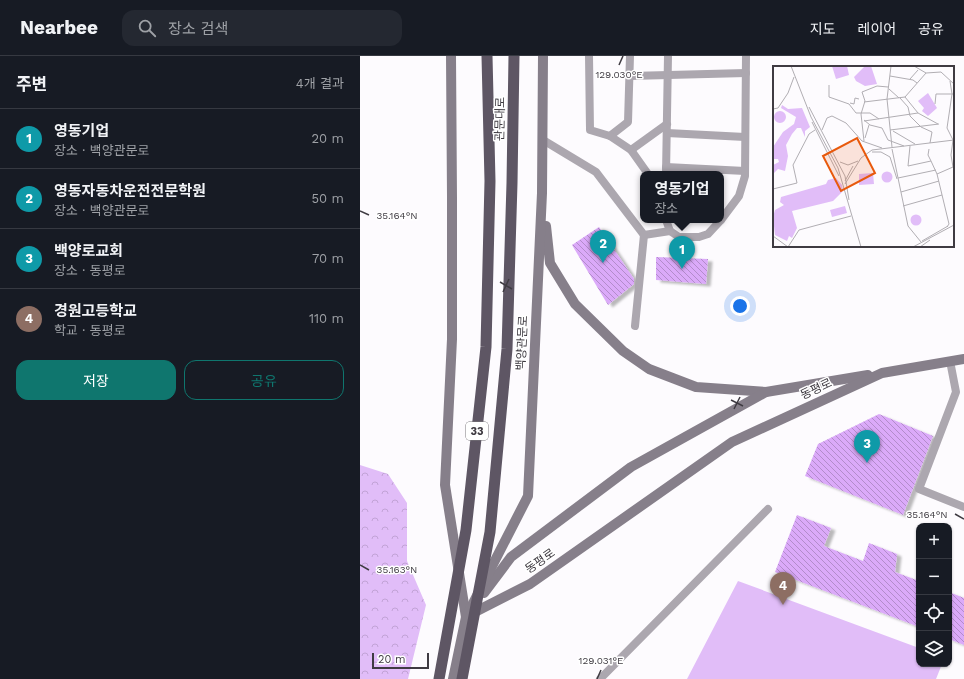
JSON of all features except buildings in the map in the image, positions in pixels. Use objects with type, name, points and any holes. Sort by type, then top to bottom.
[{"type":"highway","name":"관문대로","points":[[439,679],[466,530],[486,347],[490,180],[486,56]]},
{"type":"highway","name":"관문대로","points":[[462,679],[490,532],[507,349],[514,56]]},
{"type":"main road","name":"백양관문로","points":[[451,56],[452,339],[445,485],[466,617]]},
{"type":"main road","name":"백양관문로","points":[[453,679],[466,617],[528,496],[542,193],[543,56]]},
{"type":"main road","points":[[542,193],[550,263],[575,304],[623,351],[649,369],[696,386],[766,392],[882,373]]},
{"type":"main road","name":"동평로","points":[[466,617],[530,584],[732,442],[882,373],[964,359]]},
{"type":"main road","name":"동평로","points":[[466,617],[511,557],[631,467],[766,392]]},
{"type":"lane","points":[[590,56],[590,130],[610,136],[631,150],[646,171]]},
{"type":"lane","points":[[610,136],[628,122],[630,56]]},
{"type":"lane","points":[[668,56],[666,171],[745,171]]},
{"type":"lane","points":[[724,216],[739,196],[745,176],[746,56]]},
{"type":"lane","points":[[630,76],[746,73]]},
{"type":"lane","points":[[631,150],[667,124]]},
{"type":"lane","points":[[667,133],[746,137]]},
{"type":"lane","points":[[543,140],[596,172],[644,235],[635,326]]},
{"type":"lane","points":[[667,223],[670,231],[679,237],[699,237],[708,234],[718,223]]},
{"type":"lane","points":[[644,235],[670,231]]},
{"type":"lane","points":[[950,361],[956,392],[919,489],[964,507]]},
{"type":"lane","points":[[600,679],[768,509]]},
{"type":"green space","points":[[360,465],[388,474],[407,503],[407,561],[426,605],[408,679],[360,679]]},
{"type":"green space","points":[[738,581],[916,647],[916,667],[941,667],[936,679],[687,679]]},
{"type":"place","name":"영동자동차운전전문학원","points":[[603,263]]},
{"type":"place","name":"영동기업","points":[[682,269]]},
{"type":"place","name":"백양로교회","points":[[867,463]]},
{"type":"place","name":"경원고등학교","points":[[783,605]]}]
